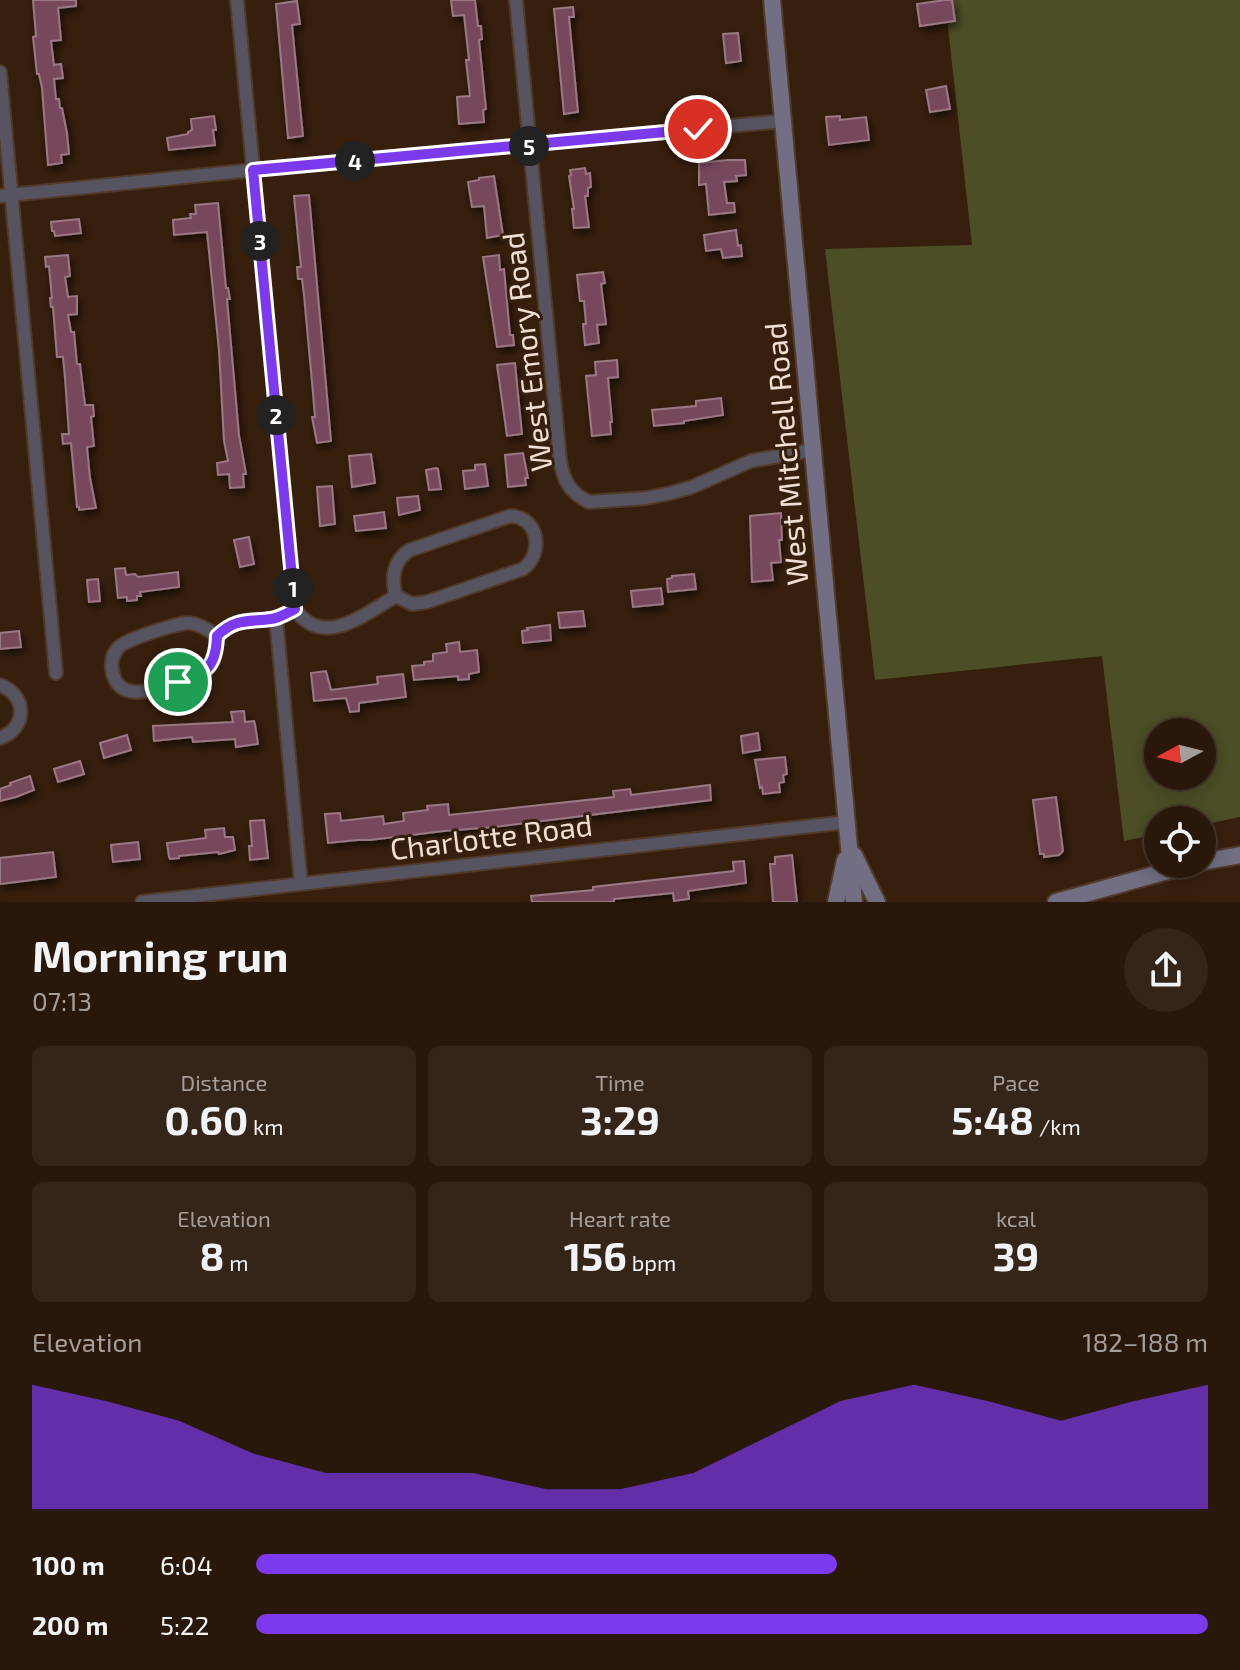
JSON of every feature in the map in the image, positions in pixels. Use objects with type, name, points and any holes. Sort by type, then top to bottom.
[{"type":"main road","name":"West Mitchell Road","points":[[772,0],[854,902]]},
{"type":"main road","points":[[836,902],[848,843]]},
{"type":"main road","points":[[848,843],[877,902]]},
{"type":"main road","points":[[1216,859],[1240,855]]},
{"type":"main road","points":[[1056,902],[1144,878]]},
{"type":"street","points":[[237,0],[295,609],[310,624],[335,627],[354,621],[396,596]]},
{"type":"street","name":"West Emory Road","points":[[516,0],[560,460],[562,474],[571,490],[589,502],[655,497],[692,487],[751,461],[813,450]]},
{"type":"street","points":[[0,72],[6,196],[56,673]]},
{"type":"street","points":[[6,196],[783,121]]},
{"type":"street","points":[[510,516],[522,519],[533,530],[537,545],[533,558],[523,569],[422,603],[412,604],[396,596],[394,572],[400,559],[410,550],[510,516]]},
{"type":"street","points":[[217,636],[203,627],[187,623],[127,641],[113,658],[114,677],[124,690],[134,693],[194,677],[213,663],[217,636],[230,626],[276,618],[295,609]]},
{"type":"street","points":[[276,618],[301,884]]},
{"type":"street","points":[[0,685],[16,695],[20,713],[14,729],[0,738]]},
{"type":"street","name":"Charlotte Road","points":[[142,902],[847,822]]},
{"type":"green space","points":[[945,0],[1240,0],[1240,817],[1216,822],[1216,806],[1144,806],[1144,837],[1124,841],[1102,656],[875,680],[825,249],[972,245]]},
{"type":"building","points":[[33,0],[76,0],[76,6],[58,8],[61,40],[51,41],[54,65],[61,64],[63,78],[54,79],[69,154],[61,155],[62,163],[48,165],[42,88],[37,74],[33,37],[36,36]]},
{"type":"building","points":[[451,0],[475,0],[482,39],[479,40],[486,109],[483,110],[484,122],[459,124],[457,97],[470,96],[466,60],[469,60],[464,15],[453,16]]},
{"type":"building","points":[[952,0],[955,21],[920,26],[917,4]]},
{"type":"building","points":[[297,1],[300,24],[292,25],[303,136],[288,138],[276,4]]},
{"type":"building","points":[[573,7],[574,17],[569,17],[578,112],[564,114],[554,9]]},
{"type":"building","points":[[738,33],[741,61],[726,63],[723,34]]},
{"type":"building","points":[[946,86],[950,109],[930,112],[926,90]]},
{"type":"building","points":[[214,116],[215,145],[169,150],[167,138],[188,134],[192,130],[191,119]]},
{"type":"building","points":[[840,116],[840,120],[866,117],[869,140],[829,145],[826,117]]},
{"type":"building","points":[[745,160],[746,175],[736,176],[737,181],[724,182],[727,203],[734,203],[735,212],[709,215],[706,184],[699,185],[699,163]]},
{"type":"building","points":[[585,168],[586,174],[590,173],[591,187],[588,188],[588,196],[585,196],[589,227],[574,228],[570,170]]},
{"type":"building","points":[[494,176],[503,235],[487,238],[484,206],[472,207],[468,182]]},
{"type":"building","points":[[309,195],[331,441],[317,443],[312,417],[315,417],[304,295],[302,279],[298,279],[297,267],[301,267],[294,196]]},
{"type":"building","points":[[218,203],[226,288],[230,299],[227,299],[239,435],[246,474],[243,474],[244,487],[230,488],[229,474],[218,475],[217,463],[228,461],[207,232],[174,235],[173,220],[191,218],[190,214],[196,214],[195,205]]},
{"type":"building","points":[[79,219],[81,233],[55,236],[52,231],[51,222]]},
{"type":"building","points":[[736,230],[742,256],[723,258],[721,249],[706,251],[704,235]]},
{"type":"building","points":[[68,255],[70,276],[65,277],[68,297],[77,296],[77,314],[68,315],[71,332],[74,332],[85,405],[93,405],[94,416],[91,417],[94,446],[87,447],[96,508],[79,510],[71,443],[63,444],[62,434],[69,434],[63,357],[57,357],[49,266],[46,267],[45,257]]},
{"type":"building","points":[[499,255],[500,270],[504,269],[510,335],[513,335],[514,345],[497,347],[483,257]]},
{"type":"building","points":[[603,272],[605,283],[601,284],[606,324],[597,325],[599,343],[585,345],[584,301],[580,301],[577,275]]},
{"type":"building","points":[[617,360],[618,377],[608,378],[611,434],[592,436],[586,376],[596,375],[595,362]]},
{"type":"building","points":[[515,363],[522,434],[507,436],[497,365]]},
{"type":"building","points":[[721,398],[723,415],[654,426],[652,410],[696,406],[696,401]]},
{"type":"building","points":[[523,453],[528,478],[525,478],[526,485],[508,487],[505,455]]},
{"type":"building","points":[[371,454],[375,483],[352,487],[349,456]]},
{"type":"building","points":[[485,464],[488,486],[465,489],[463,471],[475,470],[475,465]]},
{"type":"building","points":[[436,468],[441,489],[429,490],[426,470]]},
{"type":"building","points":[[332,486],[335,524],[320,526],[317,487]]},
{"type":"building","points":[[418,496],[420,510],[399,515],[397,498]]},
{"type":"building","points":[[384,512],[386,528],[356,531],[354,516]]},
{"type":"building","points":[[781,513],[781,562],[771,563],[773,580],[752,582],[750,516]]},
{"type":"building","points":[[249,537],[254,564],[240,567],[234,540]]},
{"type":"building","points":[[125,568],[126,575],[135,574],[138,577],[178,572],[179,587],[140,592],[137,600],[118,598],[115,569]]},
{"type":"building","points":[[694,574],[696,589],[668,592],[667,579]]},
{"type":"building","points":[[98,579],[100,601],[89,602],[87,580]]},
{"type":"building","points":[[661,588],[663,604],[633,607],[631,591]]},
{"type":"building","points":[[583,611],[585,626],[560,628],[558,613]]},
{"type":"building","points":[[550,625],[551,640],[523,643],[522,631]]},
{"type":"building","points":[[19,631],[21,647],[0,649],[0,633]]},
{"type":"building","points":[[459,642],[460,652],[477,650],[479,672],[469,674],[469,679],[458,680],[458,676],[414,680],[412,666],[433,661],[433,654],[447,652],[446,644]]},
{"type":"building","points":[[326,671],[331,690],[378,684],[377,677],[403,674],[406,697],[359,703],[359,711],[350,712],[346,698],[314,701],[311,673]]},
{"type":"building","points":[[244,711],[245,722],[254,721],[258,744],[236,747],[235,739],[193,742],[192,737],[154,741],[153,726],[233,722],[231,712]]},
{"type":"building","points":[[758,733],[760,750],[743,753],[741,736]]},
{"type":"building","points":[[127,735],[131,750],[104,758],[100,743]]},
{"type":"building","points":[[785,757],[787,774],[783,775],[784,782],[779,783],[780,792],[763,794],[755,760]]},
{"type":"building","points":[[80,761],[84,774],[58,782],[54,769]]},
{"type":"building","points":[[30,776],[34,790],[0,801],[0,789]]},
{"type":"building","points":[[710,785],[711,800],[494,827],[328,843],[325,814],[340,813],[341,821],[383,816],[384,824],[404,821],[403,813],[428,810],[427,806],[448,804],[449,815],[614,797],[613,791],[630,789],[631,795]]},
{"type":"building","points":[[1056,797],[1063,851],[1059,855],[1044,857],[1040,854],[1033,800]]},
{"type":"building","points":[[264,820],[268,858],[250,860],[250,821]]},
{"type":"building","points":[[224,828],[225,837],[233,837],[235,850],[170,859],[167,843],[206,838],[205,830]]},
{"type":"building","points":[[138,842],[140,859],[113,862],[111,845]]},
{"type":"building","points":[[53,852],[56,877],[0,884],[0,858]]},
{"type":"building","points":[[792,855],[797,902],[773,902],[770,864],[775,864],[775,857]]},
{"type":"building","points":[[744,861],[746,883],[688,891],[689,899],[674,901],[673,893],[614,899],[614,902],[532,902],[531,896],[734,871],[733,862]]},
{"type":"route","points":[[178,682],[200,675],[213,663],[217,636],[226,628],[246,620],[276,618],[295,609],[253,170],[698,129]]}]
